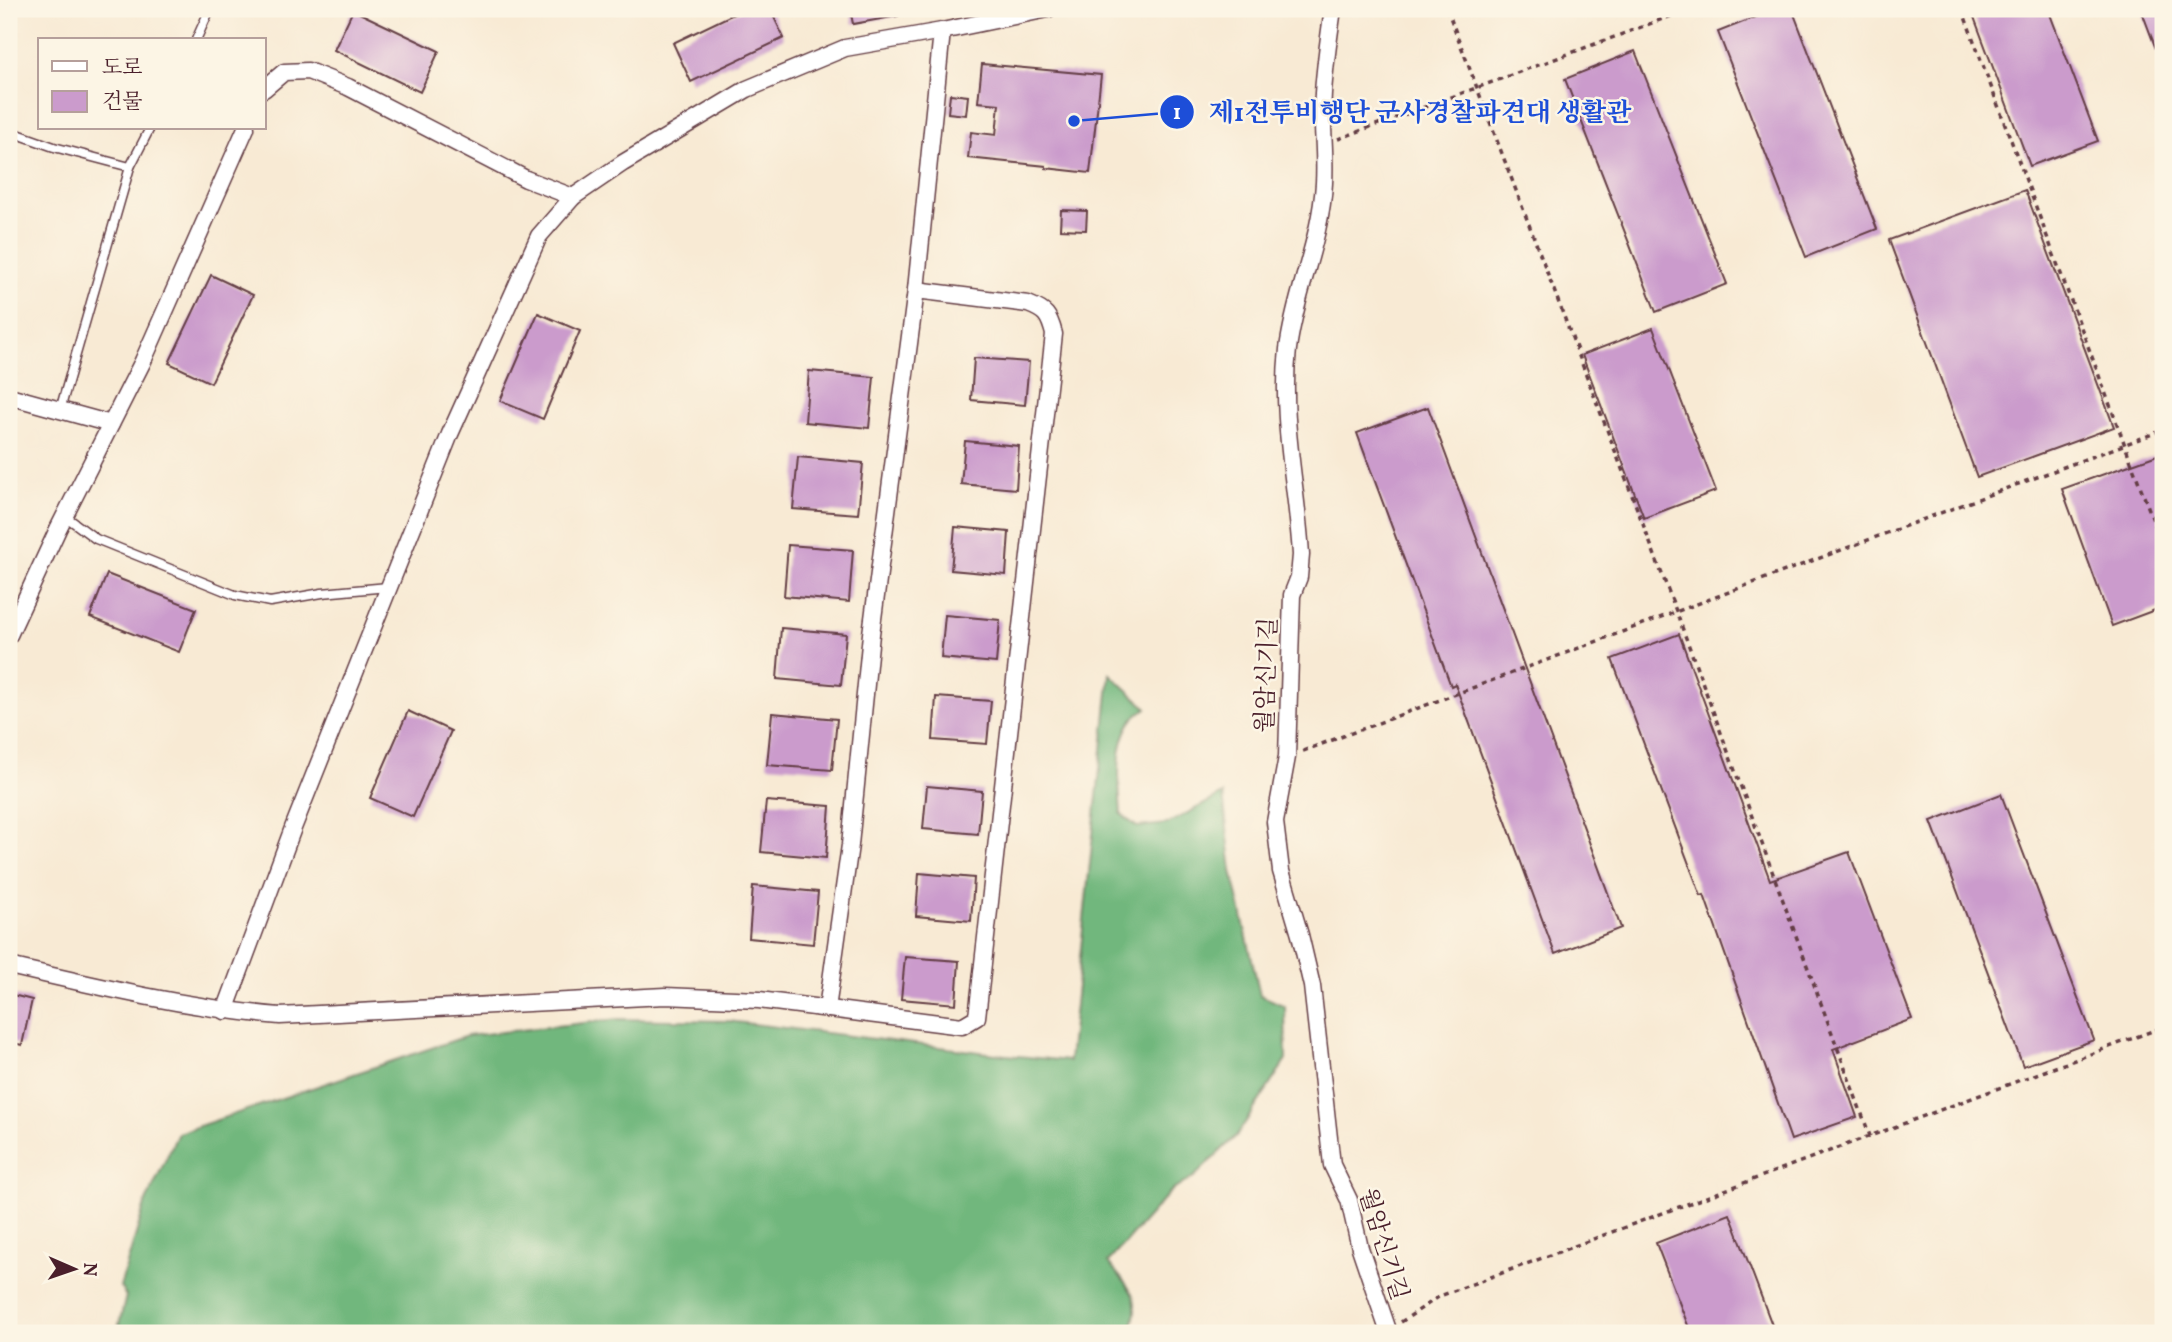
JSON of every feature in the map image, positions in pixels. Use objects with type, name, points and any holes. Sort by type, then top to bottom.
[{"type":"street","points":[[225,1011],[293,828],[450,433],[539,236],[573,197],[623,163],[747,89],[845,48],[1048,9]]},
{"type":"street","name":"월암신기길","points":[[1333,9],[1323,94],[1324,183],[1320,216],[1288,349],[1285,395],[1301,555],[1299,577],[1292,595],[1287,757],[1275,822],[1281,871],[1300,935],[1311,986],[1332,1165],[1349,1200],[1360,1248],[1389,1333]]},
{"type":"street","points":[[827,1009],[850,845],[871,634],[916,290],[942,31]]},
{"type":"street","points":[[266,87],[284,72],[308,71],[348,87],[526,179],[573,197]]},
{"type":"street","points":[[10,629],[143,361],[245,130]]},
{"type":"street","points":[[9,966],[137,996],[225,1011],[280,1016],[665,996],[760,1000],[962,1026],[977,1017],[1054,334],[1050,317],[1028,304],[916,290]]},
{"type":"street","points":[[9,396],[111,424]]},
{"type":"lane","points":[[196,38],[210,9]]},
{"type":"lane","points":[[60,410],[130,167],[149,130]]},
{"type":"lane","points":[[9,131],[130,167]]},
{"type":"lane","points":[[65,516],[96,539],[235,596],[270,602],[322,593],[389,587]]},
{"type":"path","points":[[1447,9],[1676,611],[1870,1136]]},
{"type":"path","points":[[1323,145],[1690,9]]},
{"type":"path","points":[[1962,9],[2163,547]]},
{"type":"path","points":[[1287,757],[2163,430]]},
{"type":"path","points":[[1389,1333],[1440,1296],[2163,1027]]},
{"type":"green space","points":[[1110,674],[1147,708],[1134,718],[1123,739],[1119,764],[1121,814],[1137,827],[1167,824],[1223,794],[1232,871],[1260,995],[1285,1006],[1286,1060],[1237,1135],[1195,1176],[1170,1192],[1108,1262],[1128,1287],[1135,1301],[1130,1333],[117,1333],[126,1296],[120,1287],[145,1204],[178,1133],[467,1036],[619,1019],[728,1021],[1069,1061]]},
{"type":"building","points":[[744,9],[770,9],[784,38],[691,82],[673,43]]},
{"type":"building","points":[[850,9],[897,9],[898,16],[853,24]]},
{"type":"building","points":[[1776,9],[1792,9],[1877,229],[1806,257],[1718,32]]},
{"type":"building","points":[[1971,9],[2048,9],[2098,141],[2030,166]]},
{"type":"building","points":[[2141,9],[2163,9],[2163,65],[2162,65]]},
{"type":"building","points":[[353,10],[439,51],[420,92],[334,50]]},
{"type":"building","points":[[1635,51],[1727,284],[1656,312],[1565,79]]},
{"type":"building","points":[[982,64],[1101,75],[1090,173],[968,158],[971,132],[996,135],[999,104],[978,102]]},
{"type":"building","points":[[950,94],[968,96],[966,115],[948,113]]},
{"type":"building","points":[[2025,190],[2114,427],[1977,477],[1889,240]]},
{"type":"building","points":[[1061,210],[1087,211],[1086,230],[1060,229]]},
{"type":"building","points":[[211,275],[253,295],[211,383],[169,363]]},
{"type":"building","points":[[538,313],[580,331],[543,419],[500,401]]},
{"type":"building","points":[[1653,328],[1716,491],[1644,518],[1582,355]]},
{"type":"building","points":[[974,358],[1029,362],[1025,405],[971,400]]},
{"type":"building","points":[[809,371],[874,377],[869,428],[805,422]]},
{"type":"building","points":[[1428,407],[1621,928],[1555,954],[1455,684],[1451,686],[1357,433]]},
{"type":"building","points":[[965,441],[1019,446],[1016,489],[961,484]]},
{"type":"building","points":[[2163,453],[2163,607],[2112,626],[2062,489]]},
{"type":"building","points":[[798,457],[863,463],[858,514],[793,509]]},
{"type":"building","points":[[955,527],[1009,532],[1006,575],[951,570]]},
{"type":"building","points":[[788,545],[853,550],[849,602],[784,596]]},
{"type":"building","points":[[107,574],[196,609],[179,652],[90,617]]},
{"type":"building","points":[[945,615],[1000,620],[996,663],[941,658]]},
{"type":"building","points":[[781,628],[846,634],[841,685],[777,679]]},
{"type":"building","points":[[1679,634],[1770,880],[1849,852],[1912,1019],[1833,1049],[1857,1117],[1791,1140],[1704,895],[1701,896],[1612,659]]},
{"type":"building","points":[[936,697],[991,701],[987,744],[933,740]]},
{"type":"building","points":[[408,711],[451,731],[413,817],[370,798]]},
{"type":"building","points":[[772,713],[837,719],[832,770],[767,765]]},
{"type":"building","points":[[927,786],[982,791],[978,834],[923,829]]},
{"type":"building","points":[[2001,794],[2094,1040],[2023,1066],[1931,821]]},
{"type":"building","points":[[766,801],[830,806],[826,858],[761,852]]},
{"type":"building","points":[[919,873],[974,878],[971,921],[916,916]]},
{"type":"building","points":[[753,886],[818,892],[813,944],[749,938]]},
{"type":"building","points":[[905,957],[959,961],[956,1004],[901,999]]},
{"type":"building","points":[[9,994],[32,1000],[22,1045],[9,1042]]},
{"type":"building","points":[[1730,1214],[1775,1333],[1691,1333],[1656,1243]]},
{"type":"place","name":"제1전투비행단 군사경찰파견대 생활관","points":[[1074,121]]}]
